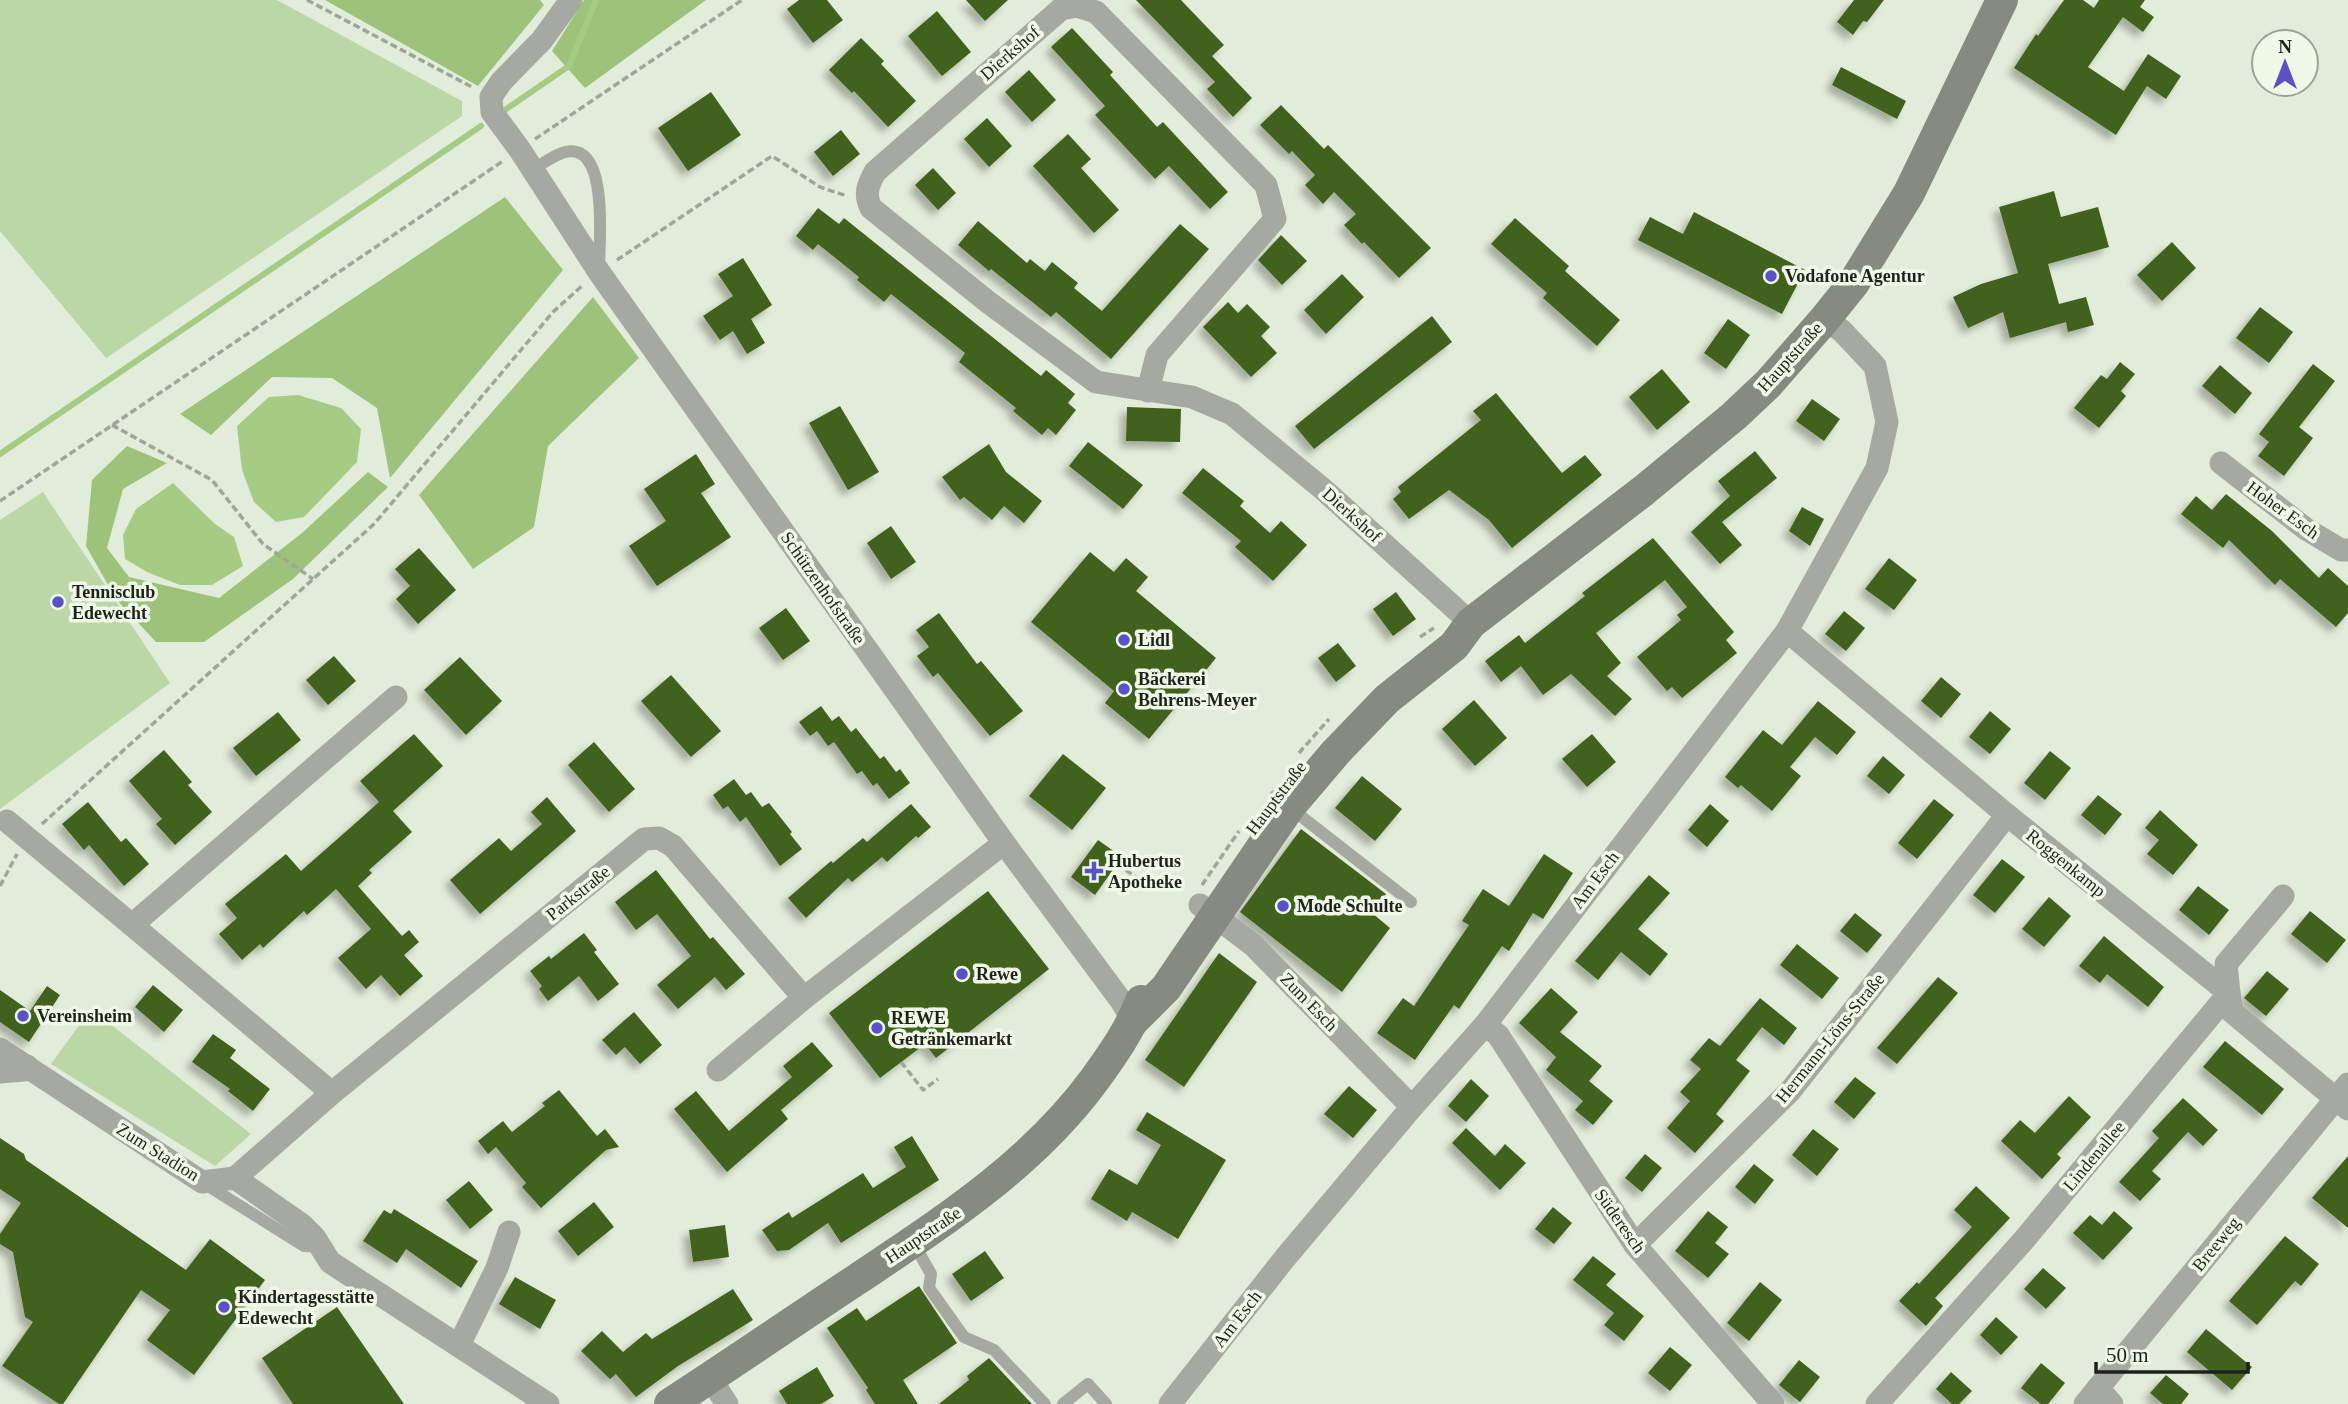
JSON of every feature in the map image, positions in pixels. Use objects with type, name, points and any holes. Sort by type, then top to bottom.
[{"type":"main road","name":"Hauptstraße","points":[[670,1404],[978,1197],[1027,1156],[1082,1098],[1114,1054],[1133,1021],[1166,988],[1208,910],[1282,801],[1387,699],[1454,646],[1471,623],[1643,491],[1734,416],[1768,384],[1853,284],[1909,194],[2002,0]]},
{"type":"street","points":[[491,97],[501,82],[542,40],[571,0]]},
{"type":"street","name":"Dierkshof","points":[[1148,391],[1157,355],[1275,219],[1266,185],[1096,12],[1077,6],[1061,9],[875,172],[867,186],[867,199],[877,214],[988,302],[1096,382],[1148,391],[1192,397],[1233,414],[1324,490],[1471,623]]},
{"type":"street","name":"Schützenhofstraße","points":[[491,97],[492,112],[520,150],[598,272],[1133,1021]]},
{"type":"street","name":"Am Esch","points":[[1170,1404],[1285,1258],[1485,1025],[1787,631],[1877,468],[1887,422],[1875,366],[1841,330],[1824,320]]},
{"type":"street","name":"Hoher Esch","points":[[2221,463],[2305,529],[2342,550],[2348,550]]},
{"type":"street","name":"Roggenkamp","points":[[1787,631],[2007,815],[2229,993],[2232,1012],[2344,1097]]},
{"type":"street","points":[[132,925],[396,697]]},
{"type":"street","name":"Hermann-Löns-Straße","points":[[1635,1245],[1791,1090],[2007,815]]},
{"type":"street","points":[[6,821],[332,1093]]},
{"type":"street","name":"Parkstraße","points":[[235,1178],[332,1093],[644,839],[659,838],[673,846],[804,998]]},
{"type":"street","points":[[718,1070],[804,998],[1004,844]]},
{"type":"street","points":[[2229,993],[2226,964],[2283,896]]},
{"type":"street","name":"Zum Esch","points":[[1208,910],[1253,945],[1412,1107]]},
{"type":"street","name":"Lindenallee","points":[[1877,1404],[2023,1241],[2229,993]]},
{"type":"street","name":"Süderesch","points":[[1485,1025],[1498,1035],[1635,1245],[1773,1404]]},
{"type":"street","name":"Zum Stadion","points":[[0,1049],[202,1182],[235,1178]]},
{"type":"street","points":[[0,1072],[24,1070],[27,1066]]},
{"type":"street","name":"Breeweg","points":[[2098,1399],[2344,1097]]},
{"type":"street","points":[[235,1178],[302,1225],[330,1262],[548,1404]]},
{"type":"street","points":[[458,1345],[496,1268],[509,1232]]},
{"type":"street","points":[[710,1378],[727,1404]]},
{"type":"lane","points":[[532,170],[566,152],[578,152],[589,160],[600,198],[598,272]]},
{"type":"lane","points":[[1282,801],[1411,902]]},
{"type":"lane","points":[[202,1182],[304,1246],[320,1247]]},
{"type":"lane","points":[[913,1242],[931,1274],[929,1288],[964,1337],[995,1350],[1045,1404]]},
{"type":"lane","points":[[1063,1404],[1088,1384],[1107,1404]]},
{"type":"path","points":[[307,0],[491,97]]},
{"type":"path","points":[[0,501],[742,0]]},
{"type":"path","points":[[0,886],[26,838],[374,524],[553,312],[598,272],[772,156],[820,187],[849,197],[867,199]]},
{"type":"path","points":[[112,425],[212,481],[263,544],[313,579]]},
{"type":"path","points":[[1117,864],[1153,889]]},
{"type":"path","points":[[965,1035],[976,1047]]},
{"type":"path","points":[[901,1062],[923,1090],[937,1079]]},
{"type":"shaded area","points":[[0,0],[277,0],[462,101],[462,116],[106,358],[0,231]]},
{"type":"shaded area","points":[[325,0],[540,0],[544,5],[478,86]]},
{"type":"shaded area","points":[[584,0],[706,0],[585,88],[552,51]]},
{"type":"shaded area","points":[[505,197],[563,270],[390,478],[377,408],[332,378],[272,377],[211,435],[180,414]]},
{"type":"shaded area","points":[[593,297],[639,358],[548,446],[534,527],[473,569],[419,495]]},
{"type":"shaded area","points":[[298,395],[341,408],[361,429],[357,462],[304,517],[276,522],[254,502],[242,470],[237,426],[269,397]]},
{"type":"shaded area","points":[[127,446],[167,463],[123,489],[107,548],[129,577],[219,598],[302,533],[368,472],[388,487],[293,579],[204,642],[156,642],[116,599],[86,546],[92,480]]},
{"type":"shaded area","points":[[173,483],[215,524],[234,537],[243,566],[212,585],[180,585],[147,572],[125,559],[123,535],[136,509]]},
{"type":"shaded area","name":"Tennisclub Edewecht","points":[[43,492],[170,683],[0,809],[0,520]]},
{"type":"shaded area","points":[[91,1009],[251,1134],[215,1166],[51,1064]]},
{"type":"building","points":[[799,0],[827,0],[843,20],[813,43],[787,9]]},
{"type":"building","points":[[966,0],[1008,0],[985,21]]},
{"type":"building","points":[[1136,0],[1181,0],[1224,45],[1212,56],[1252,98],[1233,117],[1207,89],[1215,82]]},
{"type":"building","points":[[1854,0],[1884,0],[1853,35],[1837,22]]},
{"type":"building","points":[[2064,0],[2083,0],[2094,8],[2099,0],[2145,0],[2140,7],[2154,17],[2143,32],[2123,17],[2088,67],[2124,91],[2148,54],[2181,76],[2166,99],[2147,86],[2116,135],[2014,68],[2036,34],[2038,36]]},
{"type":"building","points":[[937,11],[971,52],[942,76],[908,36]]},
{"type":"building","points":[[1072,28],[1113,72],[1110,75],[1157,127],[1163,122],[1228,192],[1210,209],[1169,166],[1155,179],[1095,115],[1105,106],[1051,47]]},
{"type":"building","points":[[861,38],[884,61],[881,64],[916,101],[888,127],[854,91],[852,93],[829,70]]},
{"type":"building","points":[[1841,67],[1906,101],[1897,119],[1832,85]]},
{"type":"building","points":[[1029,70],[1056,100],[1032,122],[1005,92]]},
{"type":"building","points":[[711,92],[741,135],[688,171],[658,128]]},
{"type":"building","points":[[1281,105],[1324,149],[1328,145],[1431,248],[1399,278],[1344,225],[1356,214],[1334,192],[1323,204],[1305,185],[1315,175],[1292,151],[1289,154],[1260,125]]},
{"type":"building","points":[[987,118],[1012,146],[989,167],[964,139]]},
{"type":"building","points":[[841,130],[860,154],[833,176],[814,152]]},
{"type":"building","points":[[1068,134],[1091,159],[1081,168],[1119,210],[1094,233],[1033,166]]},
{"type":"building","points":[[933,168],[956,193],[938,210],[915,185]]},
{"type":"building","points":[[2054,191],[2061,217],[2098,207],[2109,247],[2048,264],[2059,304],[2086,297],[2094,325],[2068,332],[2066,322],[2010,338],[2003,312],[1968,328],[1953,297],[1981,284],[2018,273],[1999,207]]},
{"type":"building","points":[[818,208],[839,224],[844,218],[1041,376],[1046,370],[1075,394],[1068,403],[1076,410],[1056,435],[1048,428],[1042,435],[1013,411],[1016,408],[959,362],[965,353],[891,294],[884,302],[857,280],[859,277],[818,244],[813,250],[796,236]]},
{"type":"building","points":[[1694,212],[1805,270],[1782,314],[1638,240],[1650,217],[1683,234]]},
{"type":"building","points":[[1515,218],[1569,266],[1565,271],[1620,320],[1597,346],[1543,298],[1547,293],[1491,244]]},
{"type":"building","points":[[978,221],[1027,263],[1030,259],[1045,271],[1052,262],[1078,283],[1074,288],[1102,311],[1180,224],[1209,249],[1111,359],[1056,312],[1051,317],[958,245]]},
{"type":"building","points":[[1281,235],[1307,261],[1282,285],[1258,260]]},
{"type":"building","points":[[2172,242],[2196,268],[2162,301],[2137,275]]},
{"type":"building","points":[[743,258],[772,305],[751,319],[765,343],[747,354],[733,331],[720,340],[703,316],[733,296],[718,274]]},
{"type":"building","points":[[1342,274],[1364,297],[1326,334],[1304,310]]},
{"type":"building","points":[[1228,302],[1238,313],[1247,304],[1270,327],[1261,336],[1277,353],[1251,377],[1203,327]]},
{"type":"building","points":[[2260,307],[2293,332],[2269,363],[2236,338]]},
{"type":"building","points":[[1432,316],[1452,342],[1314,449],[1295,426]]},
{"type":"building","points":[[1728,319],[1750,335],[1726,369],[1704,353]]},
{"type":"building","points":[[2120,362],[2135,374],[2121,391],[2126,396],[2099,428],[2074,408],[2101,375],[2107,379]]},
{"type":"building","points":[[2313,364],[2335,381],[2299,427],[2313,438],[2284,476],[2258,456],[2269,442],[2259,434]]},
{"type":"building","points":[[2220,365],[2252,393],[2235,414],[2202,386]]},
{"type":"building","points":[[1662,369],[1690,402],[1657,430],[1629,397]]},
{"type":"building","points":[[1496,393],[1562,473],[1585,455],[1602,475],[1512,548],[1489,520],[1449,490],[1409,519],[1393,499],[1401,492],[1398,487],[1481,420],[1473,411]]},
{"type":"building","points":[[1812,399],[1840,419],[1824,441],[1796,421]]},
{"type":"building","points":[[840,406],[879,472],[848,490],[809,423]]},
{"type":"building","points":[[1127,407],[1181,409],[1180,442],[1126,441]]},
{"type":"building","points":[[1088,442],[1143,485],[1123,509],[1069,466]]},
{"type":"building","points":[[989,444],[1006,472],[1042,501],[1024,523],[1004,506],[992,520],[964,497],[960,500],[942,477]]},
{"type":"building","points":[[1755,451],[1777,478],[1722,522],[1742,545],[1720,564],[1691,532],[1730,496],[1718,481]]},
{"type":"building","points":[[696,454],[715,484],[701,493],[731,537],[657,586],[629,546],[666,521],[644,489]]},
{"type":"building","points":[[1203,468],[1244,501],[1240,506],[1270,533],[1281,521],[1307,545],[1273,581],[1235,547],[1241,541],[1182,493]]},
{"type":"building","points":[[2226,494],[2272,531],[2319,578],[2328,568],[2348,586],[2348,613],[2336,627],[2280,579],[2275,585],[2229,540],[2223,548],[2181,514],[2196,496],[2212,510]]},
{"type":"building","points":[[1802,507],[1824,519],[1810,546],[1789,531]]},
{"type":"building","points":[[891,526],[916,562],[891,579],[867,543]]},
{"type":"building","points":[[1653,538],[1734,632],[1726,640],[1737,653],[1682,698],[1672,687],[1667,691],[1637,657],[1681,620],[1677,615],[1687,607],[1665,580],[1596,633],[1621,663],[1607,676],[1632,699],[1615,716],[1571,674],[1543,695],[1521,666],[1501,682],[1485,661],[1519,635],[1525,643],[1585,596],[1582,593]]},
{"type":"building","points":[[419,548],[456,590],[418,624],[396,599],[410,586],[395,569]]},
{"type":"building","name":"Lidl","points":[[1090,552],[1114,572],[1126,558],[1148,577],[1136,591],[1216,658],[1149,739],[1105,703],[1114,691],[1031,622]]},
{"type":"building","points":[[1889,558],[1917,580],[1894,610],[1865,589]]},
{"type":"building","points":[[1396,592],[1416,619],[1393,636],[1373,609]]},
{"type":"building","points":[[786,608],[810,641],[783,660],[759,628]]},
{"type":"building","points":[[1844,611],[1865,628],[1846,651],[1825,634]]},
{"type":"building","points":[[939,613],[977,664],[981,661],[1023,711],[990,736],[938,673],[933,677],[917,656],[929,647],[916,630]]},
{"type":"building","points":[[1338,643],[1356,666],[1336,682],[1318,658]]},
{"type":"building","points":[[334,656],[356,681],[328,705],[306,680]]},
{"type":"building","points":[[460,657],[502,701],[466,735],[424,690]]},
{"type":"building","points":[[671,675],[721,731],[691,757],[641,701]]},
{"type":"building","points":[[1941,677],[1961,694],[1941,718],[1921,701]]},
{"type":"building","points":[[1474,700],[1507,738],[1475,766],[1442,729]]},
{"type":"building","points":[[1818,701],[1856,732],[1837,755],[1815,737],[1790,767],[1801,776],[1772,811],[1741,785],[1738,788],[1725,777],[1763,730],[1782,745]]},
{"type":"building","points":[[821,706],[832,721],[839,716],[851,732],[856,728],[880,759],[884,756],[896,772],[900,769],[910,783],[889,799],[877,783],[873,786],[862,771],[857,774],[834,742],[828,746],[817,731],[810,736],[799,722]]},
{"type":"building","points":[[1990,711],[2011,729],[1990,754],[1969,737]]},
{"type":"building","points":[[278,712],[301,740],[256,776],[233,748]]},
{"type":"building","points":[[414,734],[443,766],[393,811],[412,832],[369,870],[372,873],[358,886],[402,936],[409,930],[419,942],[404,955],[423,976],[400,996],[381,975],[366,989],[338,958],[371,929],[336,889],[307,915],[304,911],[263,948],[260,944],[242,960],[219,934],[237,918],[225,904],[286,854],[301,871],[359,820],[379,802],[360,781]]},
{"type":"building","points":[[1592,734],[1616,762],[1587,787],[1562,759]]},
{"type":"building","points":[[594,742],[635,789],[609,812],[568,765]]},
{"type":"building","points":[[164,750],[192,782],[188,785],[212,812],[175,845],[156,824],[162,819],[129,781]]},
{"type":"building","points":[[2050,751],[2071,768],[2045,800],[2024,783]]},
{"type":"building","points":[[1063,754],[1106,788],[1072,830],[1029,796]]},
{"type":"building","points":[[1883,756],[1905,775],[1889,794],[1867,776]]},
{"type":"building","points":[[1362,776],[1402,809],[1375,841],[1335,808]]},
{"type":"building","points":[[734,779],[746,795],[751,792],[762,807],[769,803],[802,849],[780,866],[746,817],[740,822],[728,806],[723,809],[713,795]]},
{"type":"building","points":[[2098,795],[2122,814],[2105,835],[2081,815]]},
{"type":"building","points":[[547,797],[576,831],[480,914],[450,880],[499,838],[511,851],[542,824],[531,812]]},
{"type":"building","points":[[1934,799],[1954,815],[1917,859],[1898,843]]},
{"type":"building","points":[[88,802],[121,842],[126,838],[149,864],[124,886],[89,845],[84,850],[62,824]]},
{"type":"building","points":[[911,804],[931,827],[918,838],[916,836],[887,862],[882,857],[852,882],[848,878],[806,918],[788,898],[863,838],[867,842]]},
{"type":"building","points":[[1710,804],[1729,821],[1707,847],[1688,830]]},
{"type":"building","points":[[2160,810],[2198,845],[2173,875],[2147,854],[2159,840],[2145,828]]},
{"type":"building","points":[[1301,829],[1386,894],[1372,913],[1390,928],[1342,992],[1240,912]]},
{"type":"building","name":"Hubertus Apotheke","points":[[1098,840],[1122,857],[1095,895],[1071,877]]},
{"type":"building","points":[[1544,854],[1573,873],[1543,919],[1533,913],[1509,951],[1502,946],[1459,1009],[1454,1005],[1415,1060],[1377,1033],[1403,998],[1414,1006],[1469,925],[1462,921],[1483,889],[1509,906]]},
{"type":"building","points":[[2002,859],[2025,877],[1995,913],[1973,895]]},
{"type":"building","points":[[656,870],[710,939],[713,937],[745,974],[726,990],[715,977],[678,1009],[657,985],[691,956],[657,914],[636,930],[615,902]]},
{"type":"building","points":[[1649,875],[1670,893],[1638,929],[1668,954],[1650,976],[1621,952],[1598,980],[1575,961]]},
{"type":"building","points":[[2198,886],[2229,910],[2209,935],[2179,910]]},
{"type":"building","name":"Rewe","points":[[988,891],[1049,969],[936,1058],[925,1044],[880,1078],[829,1013]]},
{"type":"building","points":[[2049,897],[2071,916],[2044,947],[2022,929]]},
{"type":"building","points":[[2310,911],[2346,940],[2327,963],[2291,934]]},
{"type":"building","points":[[1855,913],[1882,935],[1867,953],[1840,931]]},
{"type":"building","points":[[584,933],[597,950],[594,952],[619,984],[598,1001],[579,976],[548,1001],[539,989],[542,986],[530,971],[549,956],[551,959]]},
{"type":"building","points":[[2104,936],[2164,987],[2148,1007],[2107,974],[2100,983],[2079,966]]},
{"type":"building","points":[[1797,944],[1839,978],[1822,999],[1780,965]]},
{"type":"building","points":[[1219,953],[1257,982],[1184,1087],[1145,1060]]},
{"type":"building","points":[[2267,971],[2289,989],[2266,1016],[2244,998]]},
{"type":"building","points":[[1938,977],[1958,993],[1897,1064],[1877,1048]]},
{"type":"building","points":[[153,985],[183,1010],[164,1032],[135,1007]]},
{"type":"building","name":"Vereinsheim","points":[[47,986],[60,995],[29,1042],[0,1022],[0,990],[30,1011]]},
{"type":"building","points":[[1551,988],[1578,1012],[1560,1032],[1602,1066],[1589,1081],[1613,1101],[1593,1125],[1575,1110],[1583,1101],[1546,1070],[1556,1057],[1519,1023]]},
{"type":"building","points":[[1760,998],[1797,1028],[1784,1045],[1762,1027],[1736,1060],[1750,1071],[1716,1114],[1724,1121],[1695,1153],[1667,1128],[1690,1101],[1680,1092],[1701,1069],[1690,1060],[1709,1038],[1720,1046]]},
{"type":"building","points":[[634,1012],[662,1045],[640,1064],[625,1047],[616,1055],[602,1040]]},
{"type":"building","points":[[213,1034],[236,1050],[230,1058],[270,1089],[253,1111],[228,1091],[230,1089],[192,1062]]},
{"type":"building","points":[[2225,1041],[2284,1089],[2262,1115],[2203,1067]]},
{"type":"building","points":[[812,1042],[833,1066],[781,1110],[788,1119],[727,1172],[674,1109],[696,1091],[729,1131],[792,1077],[783,1066]]},
{"type":"building","points":[[1855,1077],[1876,1093],[1854,1119],[1834,1102]]},
{"type":"building","points":[[1471,1079],[1489,1096],[1466,1122],[1448,1106]]},
{"type":"building","points":[[1349,1086],[1377,1110],[1353,1138],[1324,1114]]},
{"type":"building","points":[[559,1090],[597,1136],[605,1129],[619,1147],[606,1150],[541,1208],[522,1187],[526,1183],[496,1147],[488,1154],[478,1141],[503,1121],[512,1132],[545,1106],[542,1103]]},
{"type":"building","points":[[2069,1096],[2091,1117],[2057,1154],[2061,1158],[2042,1179],[2001,1141],[2020,1120],[2035,1133]]},
{"type":"building","points":[[2183,1098],[2218,1130],[2203,1146],[2188,1132],[2152,1171],[2161,1179],[2140,1201],[2119,1182],[2159,1138],[2152,1131]]},
{"type":"building","points":[[1147,1112],[1226,1160],[1178,1239],[1132,1212],[1127,1221],[1091,1199],[1109,1169],[1137,1185],[1161,1145],[1136,1130]]},
{"type":"building","points":[[1466,1128],[1495,1156],[1505,1144],[1526,1163],[1500,1190],[1452,1143]]},
{"type":"building","points":[[1813,1129],[1839,1149],[1817,1176],[1792,1155]]},
{"type":"building","points":[[912,1136],[939,1180],[841,1243],[828,1223],[789,1250],[777,1251],[762,1230],[789,1212],[792,1218],[863,1173],[873,1188],[906,1167],[894,1147]]},
{"type":"building","points":[[0,1138],[24,1154],[26,1160],[186,1270],[210,1239],[265,1280],[194,1375],[147,1340],[170,1310],[141,1290],[63,1404],[59,1404],[2,1366],[33,1322],[25,1317],[13,1252],[0,1244],[0,1234],[21,1203],[0,1189]]},
{"type":"building","points":[[1645,1154],[1662,1168],[1642,1192],[1625,1178]]},
{"type":"building","points":[[2348,1156],[2348,1228],[2312,1198]]},
{"type":"building","points":[[1754,1164],[1774,1180],[1755,1204],[1735,1187]]},
{"type":"building","points":[[469,1181],[493,1210],[470,1229],[446,1200]]},
{"type":"building","points":[[1976,1186],[2010,1218],[1935,1298],[1943,1306],[1926,1326],[1899,1301],[1917,1282],[1919,1284],[1972,1227],[1954,1210]]},
{"type":"building","points":[[594,1202],[614,1227],[578,1256],[558,1231]]},
{"type":"building","points":[[1553,1207],[1572,1223],[1554,1244],[1535,1229]]},
{"type":"building","points":[[394,1209],[478,1261],[461,1288],[406,1249],[397,1263],[363,1241],[384,1210],[391,1214]]},
{"type":"building","points":[[1708,1211],[1728,1227],[1715,1243],[1729,1254],[1708,1278],[1675,1251]]},
{"type":"building","points":[[2114,1211],[2133,1228],[2103,1260],[2073,1233],[2090,1215],[2102,1225]]},
{"type":"building","points":[[725,1225],[729,1257],[693,1262],[689,1230]]},
{"type":"building","points":[[2285,1236],[2319,1264],[2301,1286],[2295,1281],[2257,1325],[2229,1301]]},
{"type":"building","points":[[985,1251],[1004,1278],[971,1301],[952,1274]]},
{"type":"building","points":[[1593,1256],[1616,1274],[1606,1285],[1644,1316],[1624,1341],[1604,1325],[1614,1313],[1573,1280]]},
{"type":"building","points":[[2043,1268],[2066,1288],[2046,1309],[2024,1289]]},
{"type":"building","points":[[515,1277],[556,1300],[540,1329],[499,1304]]},
{"type":"building","points":[[1760,1282],[1782,1300],[1749,1341],[1727,1323]]},
{"type":"building","points":[[919,1286],[957,1343],[903,1380],[918,1404],[875,1404],[866,1390],[868,1388],[827,1328],[857,1308],[866,1321]]},
{"type":"building","points":[[733,1289],[753,1320],[678,1366],[636,1397],[616,1374],[610,1379],[581,1351],[602,1331],[623,1352],[646,1333],[652,1339]]},
{"type":"building","points":[[337,1307],[404,1404],[293,1404],[262,1358]]},
{"type":"building","points":[[1996,1317],[2018,1337],[2001,1355],[1980,1335]]},
{"type":"building","points":[[2206,1329],[2252,1367],[2232,1390],[2187,1352]]},
{"type":"building","points":[[1670,1347],[1692,1365],[1670,1391],[1648,1373]]},
{"type":"building","points":[[989,1358],[1032,1404],[939,1404],[969,1380],[967,1376]]},
{"type":"building","points":[[1799,1360],[1820,1377],[1800,1402],[1779,1385]]},
{"type":"building","points":[[2041,1363],[2065,1383],[2048,1404],[2041,1404],[2021,1388]]},
{"type":"building","points":[[817,1367],[834,1396],[821,1404],[787,1404],[779,1391]]},
{"type":"building","points":[[1951,1372],[1972,1391],[1959,1404],[1952,1404],[1936,1389]]},
{"type":"building","points":[[2166,1375],[2189,1394],[2181,1404],[2163,1404],[2150,1393]]},
{"type":"waterway","points":[[502,112],[569,66],[596,0]]},
{"type":"waterway","points":[[0,454],[481,126]]},
{"type":"place","name":"Vodafone Agentur","points":[[1771,276]]},
{"type":"place","name":"Tennisclub Edewecht","points":[[58,602]]},
{"type":"place","name":"Lidl","points":[[1124,640]]},
{"type":"place","name":"Bäckerei Behrens-Meyer","points":[[1124,689]]},
{"type":"place","name":"Hubertus Apotheke","points":[[1094,871]]},
{"type":"place","name":"Mode Schulte","points":[[1283,906]]},
{"type":"place","name":"Rewe","points":[[962,974]]},
{"type":"place","name":"Vereinsheim","points":[[23,1016]]},
{"type":"place","name":"REWE Getränkemarkt","points":[[877,1028]]},
{"type":"place","name":"Kindertagesstätte Edewecht","points":[[224,1307]]}]
